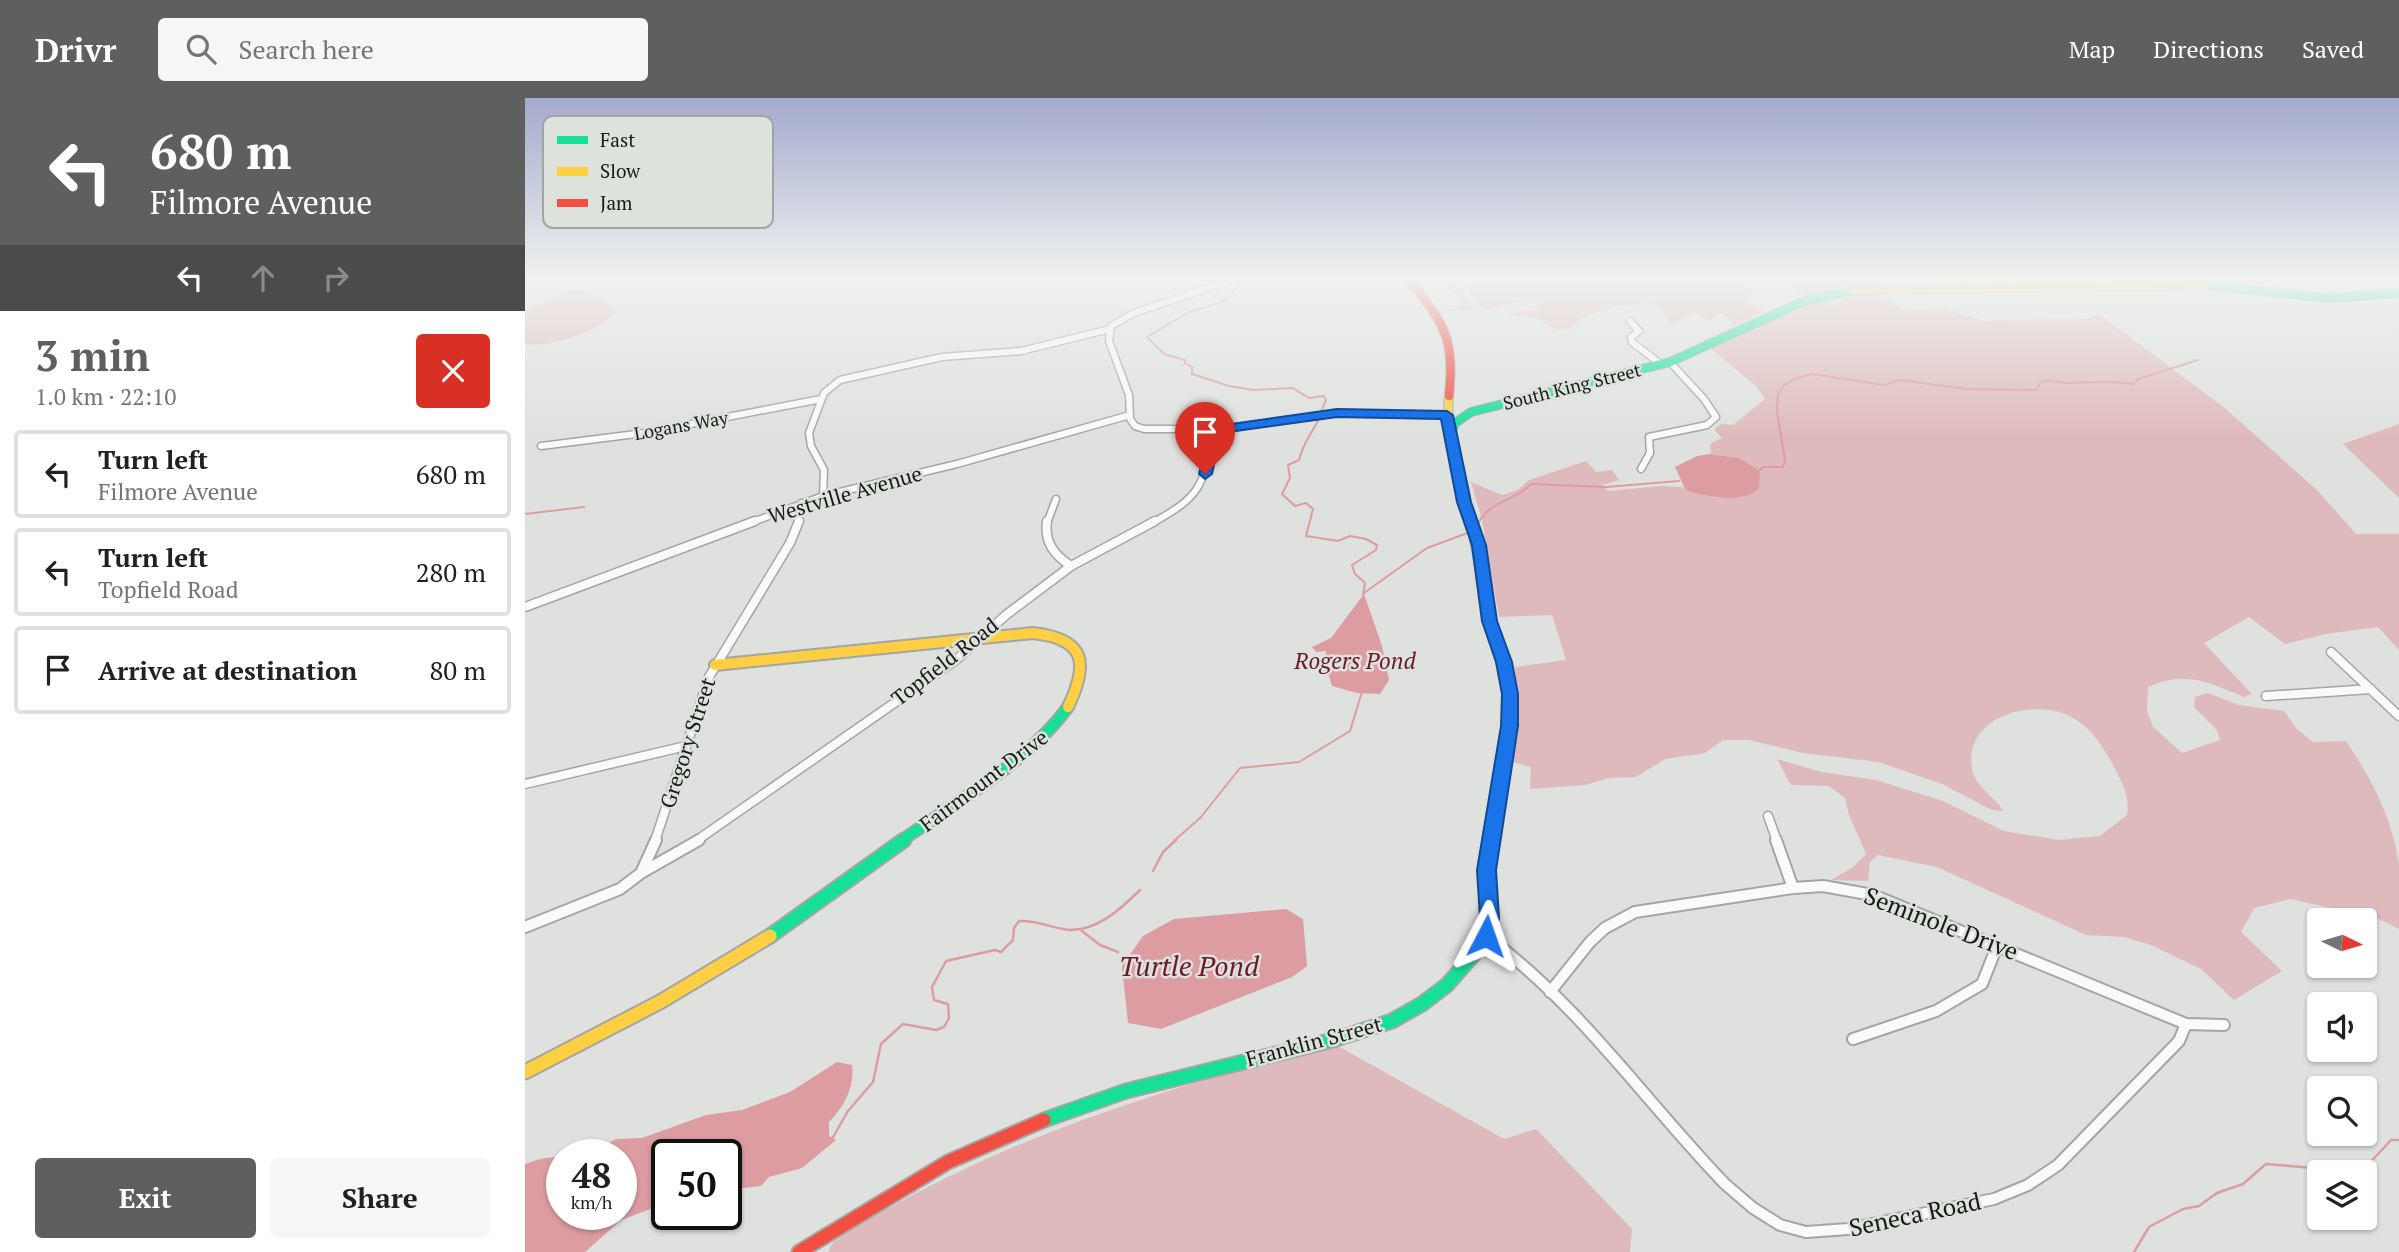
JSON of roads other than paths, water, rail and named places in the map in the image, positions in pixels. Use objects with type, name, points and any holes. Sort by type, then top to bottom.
[{"type":"street","points":[[823,496],[824,470],[809,440],[821,399],[833,385],[856,374],[942,357],[1021,351],[1107,330]]},
{"type":"street","points":[[1110,330],[1109,341],[1129,395],[1132,423],[1144,429],[1215,430],[1320,415],[1363,413],[1447,415]]},
{"type":"street","name":"Franklin Street","points":[[799,1252],[894,1191],[954,1157],[1020,1128],[1126,1091],[1333,1040],[1392,1021],[1414,1010],[1447,985],[1470,962],[1486,936],[1489,918],[1487,870],[1510,726],[1510,694],[1504,662],[1490,621],[1479,545],[1462,494],[1447,415],[1453,364],[1450,338],[1446,330]]},
{"type":"street","points":[[1638,330],[1631,337],[1632,342],[1666,363],[1704,399],[1716,417],[1714,422],[1707,425],[1649,437],[1650,453],[1641,469]]},
{"type":"street","name":"South King Street","points":[[1451,432],[1455,423],[1471,412],[1666,363],[1716,344],[1741,330]]},
{"type":"street","name":"Logans Way","points":[[541,446],[644,433],[821,399]]},
{"type":"street","name":"Westville Avenue","points":[[525,607],[823,496],[944,467],[1130,415]]},
{"type":"street","name":"Topfield Road","points":[[641,873],[691,845],[955,660],[1006,615],[1071,566],[1173,513],[1190,500],[1205,474],[1215,430]]},
{"type":"street","points":[[1056,499],[1046,520],[1045,538],[1056,557],[1071,566]]},
{"type":"street","name":"Gregory Street","points":[[641,873],[653,849],[700,701],[715,666],[752,610],[790,543],[801,516],[801,503]]},
{"type":"street","name":"Fairmount Drive","points":[[525,1072],[615,1028],[741,955],[858,875],[1050,731],[1065,713],[1079,681],[1083,660],[1078,647],[1064,638],[1045,633],[715,666]]},
{"type":"street","points":[[2331,652],[2399,716]]},
{"type":"street","points":[[2266,696],[2371,689]]},
{"type":"street","points":[[525,784],[686,746]]},
{"type":"street","points":[[1768,816],[1793,888]]},
{"type":"street","points":[[525,927],[620,889],[641,873]]},
{"type":"street","name":"Seminole Drive","points":[[1550,992],[1590,942],[1605,928],[1635,912],[1793,888],[1823,886],[1873,895],[2186,1024]]},
{"type":"street","name":"Seneca Road","points":[[1486,936],[1608,1048],[1656,1109],[1739,1196],[1768,1218],[1803,1232],[1843,1230],[1994,1199],[2039,1180],[2058,1165],[2179,1041],[2186,1024]]},
{"type":"street","points":[[1853,1038],[1936,1011],[1982,984],[1997,946]]},
{"type":"street","points":[[2186,1024],[2224,1025]]},
{"type":"water","points":[[1710,454],[1740,458],[1760,471],[1759,488],[1734,498],[1686,491],[1675,467],[1697,456]]},
{"type":"water","name":"Rogers Pond","points":[[1364,594],[1382,646],[1389,680],[1380,694],[1357,693],[1332,686],[1325,663],[1326,651],[1316,652],[1312,647],[1331,638]]},
{"type":"water","name":"Turtle Pond","points":[[1286,909],[1303,919],[1307,966],[1292,977],[1161,1029],[1128,1023],[1122,966],[1143,936],[1174,919]]},
{"type":"water","points":[[837,1062],[852,1065],[852,1081],[847,1096],[829,1122],[829,1136],[836,1140],[802,1168],[769,1177],[761,1186],[742,1188],[742,1139],[651,1139],[651,1209],[637,1214],[637,1139],[616,1139],[642,1138],[706,1115],[742,1110],[790,1092]]},
{"type":"water","points":[[546,1158],[546,1230],[610,1230],[585,1252],[525,1252],[525,1164]]},
{"type":"waterway","points":[[1159,330],[1147,337],[1164,354],[1185,360],[1185,363],[1192,367],[1192,374],[1229,386],[1253,390],[1293,388],[1309,398],[1324,396],[1326,400],[1320,414]]},
{"type":"waterway","points":[[1760,470],[1763,467],[1783,467],[1785,459],[1777,412],[1778,394],[1784,385],[1800,377],[1812,374],[1884,385],[1900,380],[1966,389],[2036,390],[2041,381],[2134,384],[2138,379],[2198,360]]},
{"type":"waterway","points":[[1319,419],[1299,460],[1288,465],[1290,478],[1282,494],[1295,506],[1306,503],[1313,509],[1306,536],[1338,541],[1350,536],[1366,539],[1377,545],[1376,550],[1352,565],[1355,574],[1365,583],[1363,595]]},
{"type":"waterway","points":[[1477,526],[1487,511],[1531,484],[1606,487],[1679,481]]},
{"type":"waterway","points":[[525,514],[584,507]]},
{"type":"waterway","points":[[1364,593],[1427,548],[1470,532]]},
{"type":"waterway","points":[[1174,841],[1201,817],[1240,768],[1299,762],[1350,731],[1362,692]]},
{"type":"waterway","points":[[1153,871],[1163,852],[1176,840]]},
{"type":"waterway","points":[[832,1139],[848,1111],[873,1082],[881,1044],[903,1024],[936,1030],[944,1027],[949,1018],[948,1004],[934,1000],[932,987],[946,961],[995,950],[1001,952],[1013,940],[1014,928],[1019,921],[1074,930],[1096,924],[1106,919],[1140,890]]},
{"type":"waterway","points":[[1082,931],[1100,945],[1118,952]]},
{"type":"waterway","points":[[2134,1252],[2149,1227],[2183,1209],[2199,1206],[2217,1193],[2243,1184],[2266,1164],[2351,1171],[2365,1168],[2391,1140],[2399,1140]]}]
